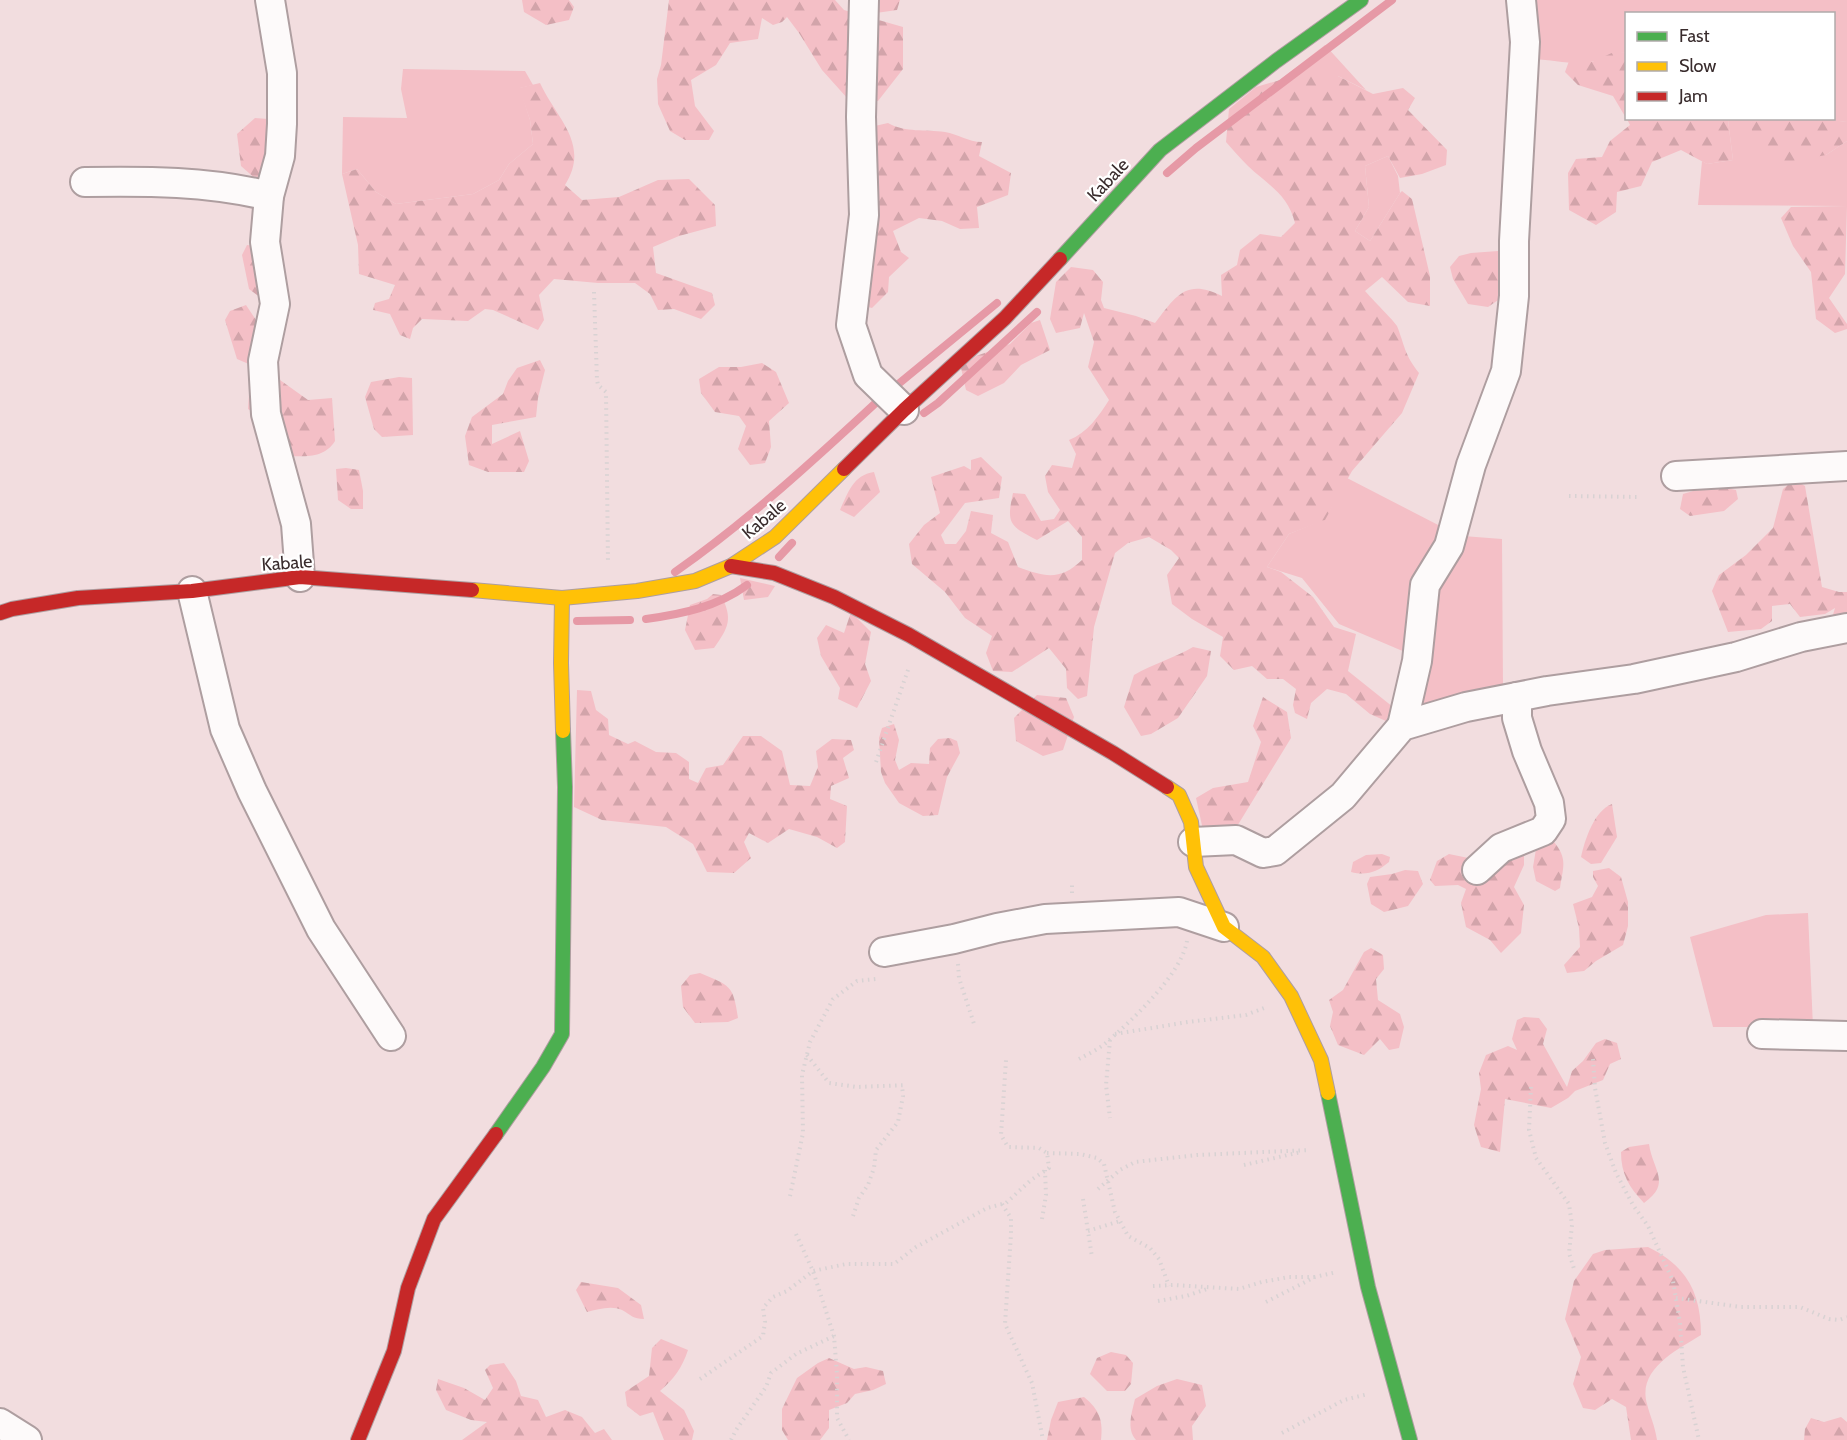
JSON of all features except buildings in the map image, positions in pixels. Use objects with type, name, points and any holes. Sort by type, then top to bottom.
[{"type":"street","points":[[270,0],[282,73],[282,124],[279,156],[269,196],[265,242],[275,304],[263,360],[266,414],[296,524],[300,577]]},
{"type":"street","points":[[864,0],[861,117],[864,215],[851,326],[868,375],[904,410]]},
{"type":"street","name":"Kabale","points":[[0,613],[78,598],[192,591],[300,577],[562,598],[608,594],[695,581],[731,566],[775,537],[904,410],[1005,318],[1160,150],[1276,61],[1361,0]]},
{"type":"street","points":[[1193,842],[1236,840],[1263,853],[1275,851],[1343,796],[1402,726],[1417,661],[1425,585],[1449,546],[1471,465],[1506,371],[1514,296],[1514,241],[1525,42],[1521,0]]},
{"type":"street","points":[[85,182],[145,181],[204,184],[269,196]]},
{"type":"street","points":[[1676,476],[1847,466]]},
{"type":"street","points":[[731,566],[774,573],[834,597],[918,640],[1113,753],[1179,795],[1191,822],[1196,867],[1224,927]]},
{"type":"street","points":[[192,591],[225,729],[252,791],[321,929],[391,1036]]},
{"type":"street","points":[[358,1440],[394,1351],[408,1288],[434,1219],[521,1099],[562,1034],[565,787],[561,663],[562,598]]},
{"type":"street","points":[[1402,726],[1466,707],[1634,680],[1736,657],[1801,637],[1847,628]]},
{"type":"street","points":[[1477,870],[1501,848],[1543,831],[1551,819],[1549,803],[1527,751],[1517,718],[1517,697]]},
{"type":"street","points":[[884,965],[997,928],[1045,920],[1179,912],[1224,927],[1263,957],[1291,996],[1321,1060],[1364,1270],[1410,1440]]},
{"type":"street","points":[[1762,1034],[1847,1036]]},
{"type":"street","points":[[0,1424],[27,1440]]},
{"type":"path","points":[[594,292],[597,380],[598,385],[606,392],[608,594]]},
{"type":"path","points":[[1569,496],[1639,497]]},
{"type":"path","points":[[876,762],[918,640]]},
{"type":"path","points":[[1079,1059],[1110,1040],[1145,1007],[1178,964],[1186,944],[1188,915]]},
{"type":"path","points":[[969,936],[957,952],[958,969],[975,1027]]},
{"type":"path","points":[[790,1196],[803,1133],[802,1076],[810,1042],[833,999],[884,965]]},
{"type":"path","points":[[1114,1034],[1246,1015],[1291,996]]},
{"type":"path","points":[[1110,1040],[1106,1084],[1110,1118]]},
{"type":"path","points":[[806,1054],[829,1083],[857,1087],[904,1085],[898,1122],[876,1150],[874,1168],[853,1216]]},
{"type":"path","points":[[1593,1059],[1595,1088],[1605,1143],[1616,1173],[1652,1235],[1673,1281],[1680,1323],[1683,1367],[1699,1440]]},
{"type":"path","points":[[1006,1060],[1001,1135],[1008,1147],[1039,1148],[1047,1153],[1080,1154],[1097,1158],[1104,1164],[1115,1212],[1128,1236],[1150,1248],[1159,1259],[1168,1286]]},
{"type":"path","points":[[1531,1087],[1529,1130],[1536,1158],[1569,1204],[1572,1224],[1569,1253],[1575,1272]]},
{"type":"path","points":[[1244,1165],[1338,1143]]},
{"type":"path","points":[[1098,1190],[1120,1170],[1135,1162],[1197,1155],[1310,1150]]},
{"type":"path","points":[[700,1379],[763,1336],[763,1308],[773,1297],[787,1291],[813,1271],[846,1264],[894,1263],[987,1209],[1006,1203],[1049,1168],[1047,1153]]},
{"type":"path","points":[[1042,1219],[1046,1196],[1045,1170]]},
{"type":"path","points":[[1083,1199],[1092,1257]]},
{"type":"path","points":[[1002,1204],[1011,1218],[1005,1324],[1032,1383],[1043,1440]]},
{"type":"path","points":[[1088,1232],[1120,1221]]},
{"type":"path","points":[[796,1234],[813,1271],[834,1336],[837,1418],[849,1440]]},
{"type":"path","points":[[1153,1286],[1239,1289],[1289,1276],[1315,1276],[1338,1271],[1364,1270]]},
{"type":"path","points":[[1266,1302],[1315,1276]]},
{"type":"path","points":[[1158,1301],[1186,1296],[1214,1287]]},
{"type":"path","points":[[1676,1298],[1741,1307],[1800,1307],[1828,1319],[1839,1320],[1847,1317]]},
{"type":"path","points":[[731,1440],[766,1387],[771,1373],[796,1354],[834,1336]]},
{"type":"path","points":[[1281,1432],[1344,1400],[1396,1389]]},
{"type":"green space","points":[[522,0],[569,0],[574,7],[569,20],[546,25],[524,12]]},
{"type":"green space","points":[[669,0],[835,0],[844,10],[903,27],[903,69],[878,101],[848,99],[822,70],[787,17],[782,22],[773,25],[762,18],[758,39],[730,43],[716,65],[691,80],[695,106],[714,131],[709,140],[685,140],[670,131],[658,104],[657,79],[661,65]]},
{"type":"green space","points":[[868,0],[900,0],[897,10],[876,13]]},
{"type":"green space","points":[[1528,0],[1847,0],[1847,122],[1826,120],[1835,120],[1835,12],[1625,12],[1625,53],[1611,54],[1585,63],[1535,59]]},
{"type":"green space","points":[[1325,45],[1366,90],[1338,76],[1281,79]]},
{"type":"green space","points":[[1616,51],[1625,53],[1625,116],[1613,96],[1578,85],[1565,72],[1569,61],[1592,62]]},
{"type":"green space","points":[[403,69],[525,71],[533,85],[520,88],[530,120],[533,144],[509,164],[499,180],[473,194],[396,204],[376,192],[357,169],[342,174],[343,117],[407,118],[401,89]]},
{"type":"green space","points":[[1314,70],[1338,76],[1373,94],[1403,88],[1415,98],[1408,110],[1447,150],[1446,165],[1422,174],[1400,178],[1388,156],[1365,166],[1369,207],[1355,231],[1370,241],[1402,191],[1412,199],[1430,276],[1430,306],[1408,302],[1382,277],[1365,291],[1397,326],[1408,355],[1419,373],[1402,413],[1352,471],[1325,520],[1289,534],[1267,567],[1281,572],[1313,597],[1334,627],[1356,634],[1348,671],[1393,707],[1386,721],[1370,714],[1346,694],[1327,689],[1311,703],[1307,719],[1295,713],[1293,705],[1296,689],[1283,679],[1267,679],[1252,666],[1234,670],[1220,656],[1223,637],[1172,604],[1167,575],[1179,558],[1171,550],[1149,537],[1128,543],[1115,553],[1094,627],[1087,696],[1078,699],[1067,688],[1066,669],[1049,648],[1012,672],[993,671],[986,653],[992,636],[965,618],[945,592],[912,564],[909,544],[924,525],[940,513],[931,477],[964,466],[971,470],[971,460],[981,457],[1002,477],[999,498],[965,503],[941,535],[945,544],[956,544],[966,531],[971,511],[993,515],[991,533],[1008,542],[1018,567],[1044,575],[1052,575],[1067,571],[1082,560],[1082,537],[1068,521],[1037,540],[1016,527],[1010,518],[1013,493],[1025,494],[1041,521],[1054,519],[1060,510],[1048,492],[1045,476],[1052,465],[1072,468],[1076,454],[1069,440],[1097,418],[1109,400],[1088,367],[1094,342],[1084,313],[1080,328],[1056,333],[1050,319],[1056,282],[1071,267],[1093,270],[1103,282],[1101,300],[1104,308],[1155,323],[1169,305],[1183,293],[1199,289],[1222,296],[1221,275],[1237,265],[1240,250],[1260,234],[1281,237],[1295,223],[1282,197],[1226,142],[1229,109],[1256,87]]},
{"type":"green space","points":[[540,83],[573,144],[572,170],[565,185],[582,200],[619,197],[658,180],[689,179],[715,205],[716,226],[679,236],[653,247],[656,273],[712,293],[715,305],[701,319],[674,309],[658,310],[650,294],[635,283],[598,283],[554,279],[539,295],[544,320],[538,330],[493,310],[485,309],[468,321],[422,319],[413,328],[410,339],[400,335],[390,314],[373,310],[375,303],[389,299],[395,285],[359,274],[358,245],[342,174],[357,169],[376,192],[396,204],[473,194],[499,180],[509,164],[533,144],[530,120],[519,88]]},
{"type":"green space","points":[[255,118],[268,119],[292,135],[296,156],[287,179],[259,182],[241,166],[237,134]]},
{"type":"green space","points":[[1628,120],[1728,120],[1733,160],[1707,164],[1681,150],[1652,162],[1641,186],[1617,192],[1616,212],[1596,225],[1569,210],[1568,173],[1576,159],[1602,157],[1610,141],[1630,125]]},
{"type":"green space","points":[[1728,120],[1758,120],[1751,123],[1826,155],[1847,141],[1847,206],[1698,205],[1702,161],[1707,164],[1733,160]]},
{"type":"green space","points":[[1757,120],[1847,122],[1847,141],[1826,155],[1782,163],[1753,135],[1750,123]]},
{"type":"green space","points":[[888,123],[909,129],[945,132],[982,142],[979,156],[1011,173],[1008,195],[977,207],[979,228],[960,229],[942,221],[919,218],[893,231],[901,252],[909,258],[889,277],[888,292],[872,308],[861,305],[876,183],[848,161],[848,132]]},
{"type":"green space","points":[[1388,156],[1398,176],[1400,193],[1370,241],[1355,231],[1369,207],[1365,166]]},
{"type":"green space","points":[[1847,206],[1845,274],[1829,298],[1847,324],[1847,329],[1835,333],[1816,319],[1811,272],[1793,246],[1781,218],[1791,207]]},
{"type":"green space","points":[[247,245],[257,246],[277,256],[286,279],[282,297],[261,298],[249,289],[242,255]]},
{"type":"green space","points":[[1498,251],[1507,266],[1504,296],[1488,307],[1468,304],[1453,279],[1450,267],[1459,256]]},
{"type":"green space","points":[[246,305],[258,323],[274,373],[280,380],[308,400],[332,398],[335,441],[324,451],[312,456],[283,456],[260,417],[248,409],[251,365],[237,359],[225,320],[230,311]]},
{"type":"green space","points":[[1040,320],[1050,350],[1021,365],[1004,383],[978,396],[966,390],[961,368],[976,356],[1010,344],[1031,323]]},
{"type":"green space","points":[[540,360],[545,370],[536,417],[492,425],[492,444],[520,431],[529,461],[524,472],[488,472],[469,465],[465,436],[472,417],[503,394],[517,368]]},
{"type":"green space","points":[[762,363],[776,372],[789,403],[769,421],[771,447],[765,463],[750,465],[738,449],[746,426],[739,416],[715,412],[701,393],[699,379],[719,367],[741,367]]},
{"type":"green space","points":[[399,377],[412,378],[413,435],[382,437],[374,429],[365,397],[371,382]]},
{"type":"green space","points":[[336,469],[359,470],[363,491],[363,509],[351,509],[338,500]]},
{"type":"green space","points":[[874,472],[880,492],[854,517],[840,510],[856,481]]},
{"type":"green space","points":[[1347,478],[1444,528],[1412,655],[1339,624],[1302,578],[1267,567],[1289,534],[1325,519]]},
{"type":"green space","points":[[1798,482],[1805,486],[1822,587],[1847,592],[1847,644],[1840,641],[1830,625],[1835,608],[1825,614],[1800,617],[1790,604],[1772,606],[1772,621],[1761,629],[1728,632],[1712,591],[1719,575],[1746,555],[1773,528],[1783,489],[1789,484]]},
{"type":"green space","points":[[1721,487],[1736,490],[1738,499],[1724,511],[1690,516],[1680,509],[1683,494],[1700,489]]},
{"type":"green space","points":[[1463,536],[1502,539],[1503,692],[1413,715],[1432,595]]},
{"type":"green space","points":[[740,578],[775,586],[768,597],[744,600]]},
{"type":"green space","points":[[713,594],[721,595],[727,610],[728,623],[714,648],[695,650],[685,630],[690,605],[707,599]]},
{"type":"green space","points":[[851,612],[871,632],[865,664],[871,681],[857,708],[838,699],[840,688],[821,656],[817,638],[826,625],[844,633]]},
{"type":"green space","points":[[1193,647],[1211,651],[1207,676],[1178,718],[1151,734],[1141,736],[1124,707],[1134,675]]},
{"type":"green space","points":[[577,690],[591,691],[596,710],[608,719],[609,735],[628,744],[635,741],[656,752],[676,753],[689,762],[689,779],[698,783],[706,768],[723,765],[743,736],[761,736],[782,751],[790,785],[810,786],[818,767],[816,751],[832,739],[851,740],[854,750],[843,758],[849,778],[831,786],[830,799],[847,806],[845,842],[837,848],[817,837],[789,829],[768,843],[749,833],[744,842],[751,858],[734,873],[707,872],[693,844],[666,827],[602,820],[574,807]]},
{"type":"green space","points":[[1037,695],[1066,698],[1074,717],[1063,750],[1043,756],[1016,741],[1014,718]]},
{"type":"green space","points":[[1263,697],[1287,712],[1291,738],[1236,828],[1203,830],[1196,798],[1213,788],[1248,782],[1261,742],[1253,726]]},
{"type":"green space","points":[[894,724],[899,740],[895,760],[899,770],[911,763],[929,764],[930,748],[938,739],[950,738],[957,741],[960,753],[947,777],[938,815],[923,816],[899,803],[885,783],[881,772],[879,738],[882,728]]},
{"type":"green space","points":[[1612,804],[1617,837],[1601,863],[1591,864],[1581,857],[1585,842],[1595,819]]},
{"type":"green space","points":[[1550,837],[1560,850],[1563,861],[1560,888],[1555,891],[1536,881],[1533,867],[1537,843]]},
{"type":"green space","points":[[1490,851],[1524,852],[1524,865],[1514,887],[1524,905],[1521,933],[1501,953],[1490,940],[1466,927],[1461,903],[1466,889],[1458,885],[1435,886],[1430,880],[1437,861],[1449,854],[1478,860]]},
{"type":"green space","points":[[1382,854],[1390,857],[1389,862],[1380,868],[1367,873],[1351,872],[1353,862],[1366,855]]},
{"type":"green space","points":[[1609,868],[1621,877],[1628,902],[1628,926],[1623,945],[1584,971],[1567,973],[1564,965],[1580,947],[1579,928],[1573,904],[1592,897],[1598,886],[1593,877],[1593,871]]},
{"type":"green space","points":[[1405,870],[1418,871],[1423,884],[1408,906],[1384,912],[1371,904],[1367,884],[1370,877]]},
{"type":"green space","points":[[1808,913],[1813,1027],[1713,1027],[1690,937],[1766,915]]},
{"type":"green space","points":[[1371,948],[1383,955],[1384,969],[1376,979],[1378,1000],[1400,1014],[1404,1027],[1399,1048],[1389,1050],[1380,1039],[1364,1055],[1338,1045],[1330,1026],[1333,1012],[1329,1000],[1343,990],[1364,952]]},
{"type":"green space","points":[[700,973],[724,984],[732,992],[738,1018],[728,1022],[695,1023],[683,1007],[681,986],[690,975]]},
{"type":"green space","points":[[1524,1017],[1539,1018],[1547,1029],[1543,1044],[1567,1087],[1572,1071],[1583,1061],[1596,1043],[1605,1039],[1617,1043],[1621,1059],[1610,1064],[1603,1080],[1575,1091],[1551,1108],[1505,1099],[1500,1152],[1481,1147],[1474,1125],[1481,1089],[1479,1073],[1486,1055],[1508,1046],[1517,1050],[1512,1039],[1517,1020]]},
{"type":"green space","points":[[1649,1144],[1659,1183],[1652,1196],[1644,1203],[1627,1180],[1622,1167],[1621,1152],[1629,1147]]},
{"type":"green space","points":[[1648,1247],[1673,1263],[1689,1282],[1698,1306],[1701,1335],[1661,1362],[1648,1381],[1645,1392],[1657,1440],[1631,1440],[1626,1407],[1612,1399],[1595,1410],[1583,1408],[1573,1384],[1581,1357],[1565,1319],[1574,1281],[1593,1254],[1605,1250]]},
{"type":"green space","points":[[581,1282],[618,1288],[641,1305],[644,1319],[614,1308],[587,1312],[576,1290]]},
{"type":"green space","points":[[661,1339],[688,1350],[677,1373],[660,1391],[684,1410],[694,1431],[692,1440],[664,1440],[653,1412],[640,1416],[627,1406],[625,1392],[649,1376],[652,1348]]},
{"type":"green space","points":[[1111,1352],[1126,1355],[1133,1363],[1131,1384],[1125,1391],[1107,1391],[1090,1374],[1097,1358]]},
{"type":"green space","points":[[829,1358],[854,1369],[866,1367],[883,1371],[886,1384],[855,1394],[847,1403],[829,1410],[829,1428],[820,1440],[788,1440],[782,1430],[782,1409],[797,1378]]},
{"type":"green space","points":[[504,1363],[516,1381],[521,1396],[538,1400],[546,1417],[565,1410],[582,1417],[595,1433],[604,1429],[612,1440],[462,1440],[487,1422],[471,1420],[446,1410],[436,1390],[438,1379],[464,1388],[485,1400],[493,1388],[485,1370],[490,1365]]},
{"type":"green space","points":[[1177,1379],[1202,1385],[1206,1406],[1192,1426],[1193,1440],[1136,1440],[1130,1426],[1135,1399],[1157,1386]]},
{"type":"green space","points":[[1084,1397],[1099,1416],[1101,1440],[1047,1440],[1058,1402]]},
{"type":"green space","points":[[1841,1417],[1847,1422],[1847,1440],[1804,1440],[1805,1429],[1811,1418],[1824,1422]]},
{"type":"waterway","points":[[1167,173],[1196,148],[1392,0]]},
{"type":"waterway","points":[[891,390],[997,303]]},
{"type":"waterway","points":[[924,413],[938,403],[1037,312]]},
{"type":"waterway","points":[[675,572],[806,467],[880,399]]},
{"type":"waterway","points":[[779,557],[792,543]]},
{"type":"waterway","points":[[646,619],[673,615],[711,604],[736,593],[747,585]]},
{"type":"waterway","points":[[577,621],[630,620]]},
{"type":"traffic: fast","points":[[1060,259],[1160,150],[1276,61],[1361,0]]},
{"type":"traffic: fast","points":[[496,1134],[543,1067],[562,1034],[565,787],[563,731]]},
{"type":"traffic: fast","points":[[1328,1093],[1368,1287],[1410,1440]]},
{"type":"traffic: slow","points":[[472,590],[562,598],[637,591],[695,581],[731,566],[775,537],[844,469]]},
{"type":"traffic: slow","points":[[562,598],[563,731]]},
{"type":"traffic: slow","points":[[1167,787],[1179,795],[1191,822],[1196,867],[1224,927],[1263,957],[1291,996],[1321,1060],[1328,1093]]},
{"type":"traffic: jam","points":[[844,469],[904,410],[1005,318],[1060,259]]},
{"type":"traffic: jam","points":[[731,566],[774,573],[834,597],[909,635],[1113,753],[1167,787]]},
{"type":"traffic: jam","points":[[0,613],[78,598],[192,591],[300,577],[472,590]]},
{"type":"traffic: jam","points":[[358,1440],[394,1351],[408,1288],[434,1219],[496,1134]]}]
